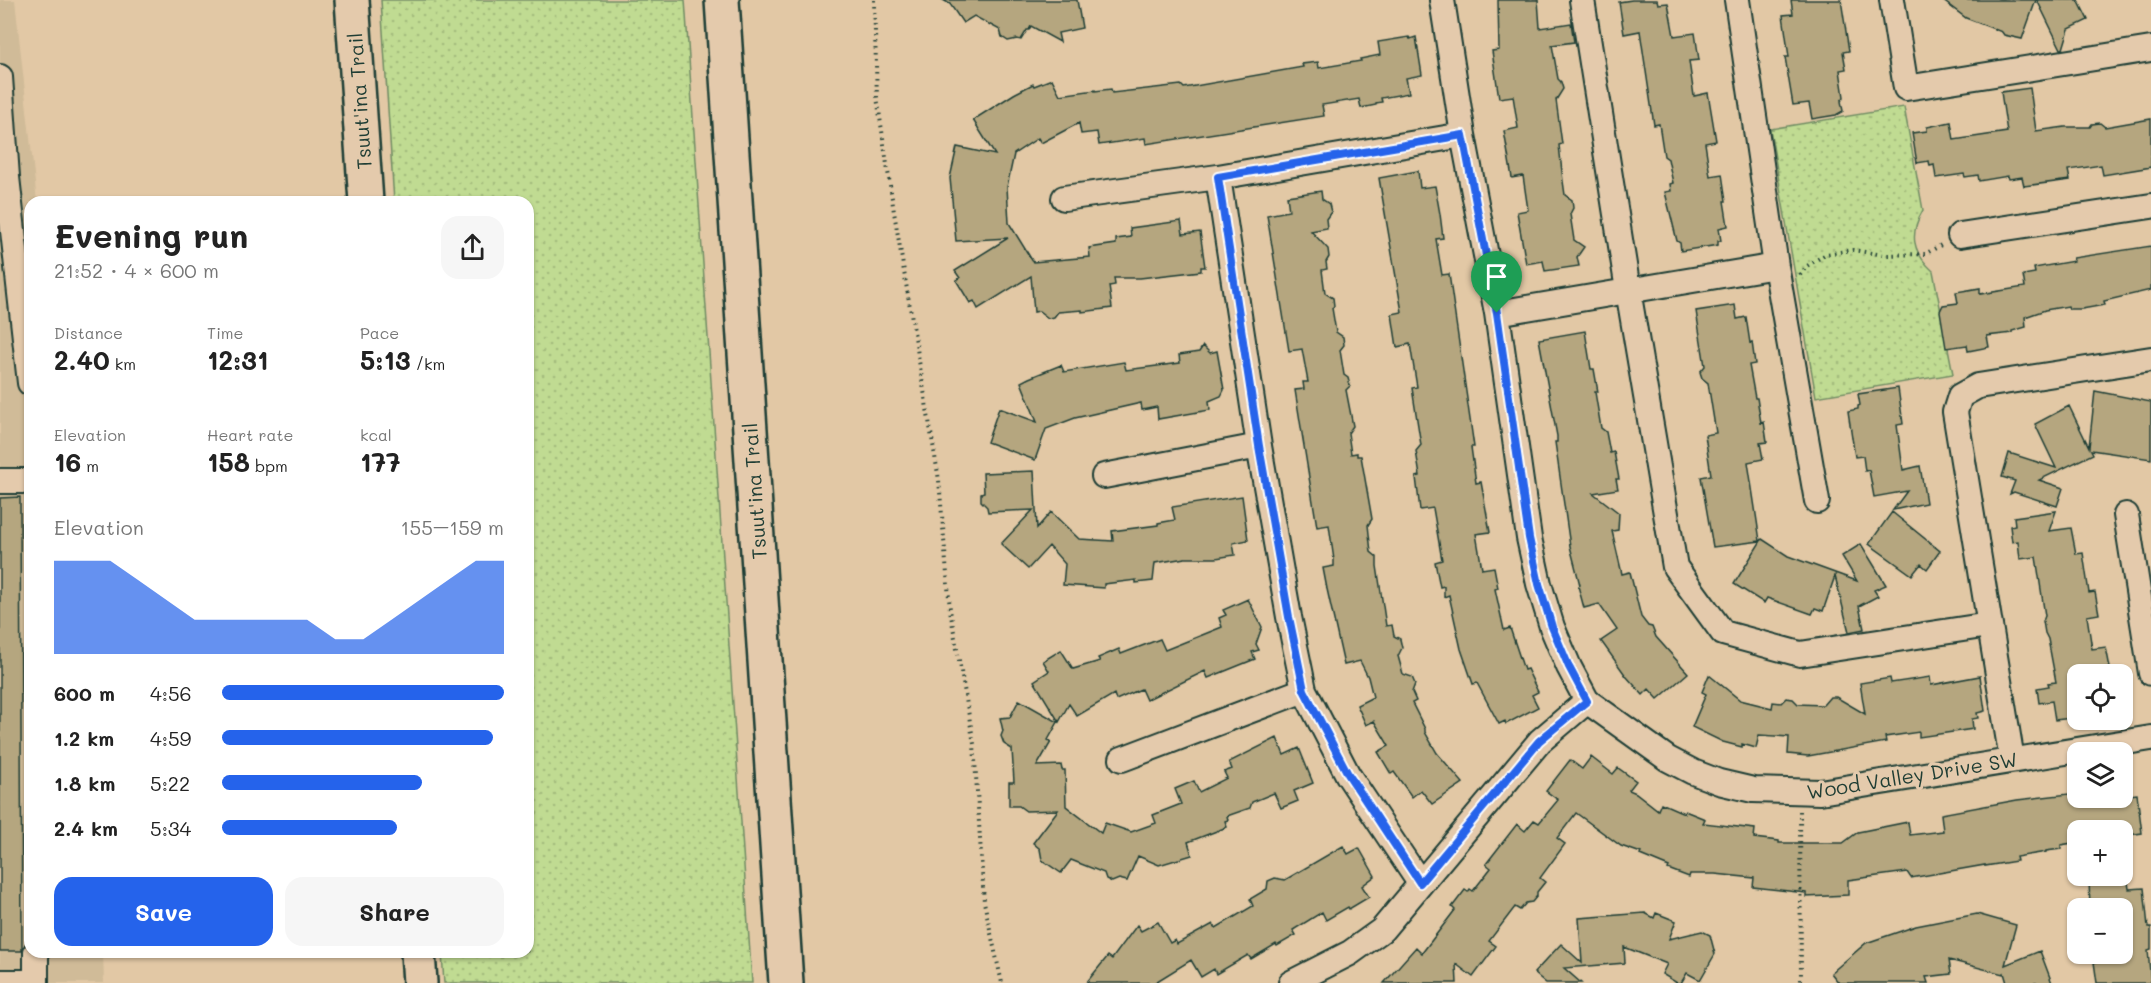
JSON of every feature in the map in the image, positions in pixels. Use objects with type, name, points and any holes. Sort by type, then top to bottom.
[{"type":"highway","name":"Tsuut'ina Trail","points":[[352,0],[366,196]]},
{"type":"highway","name":"Tsuut'ina Trail","points":[[722,0],[786,983]]},
{"type":"highway","points":[[418,958],[420,983]]},
{"type":"street","name":"Wood Valley Drive SW","points":[[1442,0],[1463,135],[1497,313],[1529,538],[1539,584],[1560,647],[1587,701],[1668,759],[1719,782],[1753,790],[1820,792],[2151,738]]},
{"type":"street","points":[[1582,0],[1675,567],[1723,633],[1800,654],[1989,625]]},
{"type":"street","points":[[1737,0],[1776,266],[1817,501]]},
{"type":"street","points":[[1892,0],[1906,88],[2151,49]]},
{"type":"street","points":[[0,77],[3,177],[24,337]]},
{"type":"street","points":[[1064,198],[1218,177],[1463,135]]},
{"type":"street","points":[[1218,177],[1259,446],[1304,690],[1348,774],[1420,883]]},
{"type":"street","points":[[1960,235],[2151,206]]},
{"type":"street","points":[[1497,313],[1776,266]]},
{"type":"street","points":[[2012,760],[1955,412],[1960,396],[1978,386],[2151,359]]},
{"type":"street","points":[[1104,476],[1259,446]]},
{"type":"street","points":[[0,481],[24,481]]},
{"type":"street","points":[[2126,514],[2151,673]]},
{"type":"street","points":[[1122,759],[1304,690]]},
{"type":"street","points":[[1291,983],[1374,938],[1539,741],[1587,701]]},
{"type":"street","points":[[0,982],[36,982],[36,958]]},
{"type":"path","points":[[874,0],[877,97],[939,480],[950,610],[974,744],[984,902],[1002,983]]},
{"type":"path","points":[[1781,291],[1797,279],[1808,266],[1826,254],[1853,250],[1884,255],[1925,254],[1960,235]]},
{"type":"path","points":[[1801,793],[1801,983]]},
{"type":"shaded area","points":[[0,0],[15,0],[36,196],[24,196],[24,958],[103,958],[104,983],[0,983]]},
{"type":"green space","points":[[381,0],[685,0],[752,983],[444,983],[442,958],[534,958],[534,196],[394,196]]},
{"type":"green space","points":[[1904,107],[1923,210],[1914,235],[1915,242],[1921,257],[1933,271],[1953,374],[1816,397],[1770,129]]},
{"type":"building","points":[[943,0],[1077,0],[1082,28],[1058,33],[1060,42],[1031,26],[1021,40],[1008,41],[1002,37],[1000,30],[974,16],[963,23],[950,4]]},
{"type":"building","points":[[1498,0],[1538,0],[1540,28],[1571,23],[1574,42],[1552,45],[1558,79],[1563,89],[1556,100],[1562,144],[1559,145],[1565,195],[1572,200],[1573,208],[1570,214],[1574,240],[1584,247],[1577,257],[1579,266],[1545,271],[1543,261],[1526,264],[1517,212],[1528,210],[1523,176],[1512,178],[1504,131],[1518,128],[1513,96],[1499,98],[1492,51],[1499,50]]},
{"type":"building","points":[[1657,0],[1658,4],[1668,3],[1674,36],[1695,33],[1699,60],[1689,61],[1694,96],[1708,93],[1716,141],[1705,143],[1710,176],[1722,174],[1726,201],[1724,201],[1728,226],[1719,228],[1721,241],[1718,241],[1718,245],[1681,251],[1680,243],[1677,241],[1665,192],[1671,191],[1670,184],[1673,183],[1668,159],[1664,156],[1659,124],[1654,125],[1640,31],[1624,34],[1619,2]]},
{"type":"building","points":[[1791,0],[1841,0],[1849,51],[1843,52],[1846,69],[1840,70],[1844,97],[1841,101],[1843,111],[1836,115],[1812,119],[1809,103],[1793,105],[1785,57],[1789,57],[1783,15],[1793,14]]},
{"type":"building","points":[[1942,0],[2036,0],[2022,39],[2004,35],[2002,32],[1966,18]]},
{"type":"building","points":[[2037,0],[2078,0],[2088,20],[2069,29],[2063,49],[2061,49]]},
{"type":"building","points":[[1409,37],[1410,39],[1416,37],[1422,75],[1406,78],[1409,93],[1381,98],[1382,102],[1376,105],[1361,108],[1359,99],[1322,105],[1324,116],[1146,144],[1145,138],[1099,145],[1097,132],[1081,134],[1079,123],[1041,143],[1038,138],[1014,154],[1007,187],[1009,223],[1033,262],[1090,257],[1089,248],[1116,244],[1116,239],[1131,237],[1130,228],[1181,221],[1183,234],[1200,232],[1205,267],[1201,267],[1201,271],[1140,278],[1114,278],[1115,285],[1109,286],[1112,308],[1058,312],[1054,317],[1048,318],[1039,311],[1034,312],[1031,276],[978,309],[974,301],[970,303],[956,280],[960,278],[955,271],[1008,238],[956,241],[950,178],[957,147],[995,155],[973,120],[1014,94],[1033,84],[1034,86],[1052,79],[1060,95],[1111,89],[1112,93],[1181,85],[1184,88],[1303,67],[1302,64],[1318,62],[1319,68],[1361,61],[1360,59],[1380,55],[1378,42]]},
{"type":"building","points":[[2030,88],[2036,131],[2065,127],[2090,127],[2092,124],[2100,123],[2105,127],[2151,119],[2151,167],[2103,175],[2101,165],[2068,170],[2070,180],[2024,186],[2022,177],[2009,179],[2008,176],[1979,181],[1978,175],[1965,177],[1964,174],[1936,178],[1934,165],[1930,166],[1929,161],[1917,163],[1912,133],[1927,131],[1927,127],[1951,122],[1954,140],[2007,132],[2001,92]]},
{"type":"building","points":[[1418,171],[1420,188],[1435,186],[1440,214],[1443,238],[1436,239],[1442,275],[1449,274],[1474,447],[1471,447],[1476,483],[1481,482],[1490,532],[1476,534],[1482,569],[1494,567],[1498,588],[1495,589],[1504,630],[1510,628],[1524,670],[1527,669],[1538,692],[1532,695],[1538,707],[1506,724],[1505,721],[1499,724],[1477,683],[1473,684],[1461,649],[1449,595],[1444,597],[1444,586],[1440,587],[1435,562],[1442,560],[1433,508],[1420,510],[1416,477],[1420,476],[1416,451],[1421,445],[1412,388],[1417,387],[1410,344],[1397,347],[1392,314],[1402,312],[1379,178]]},
{"type":"building","points":[[1321,191],[1322,199],[1329,204],[1331,212],[1326,219],[1327,228],[1311,231],[1328,249],[1327,269],[1322,270],[1325,293],[1333,298],[1332,308],[1336,332],[1343,337],[1344,345],[1340,350],[1344,375],[1348,378],[1350,386],[1346,390],[1353,426],[1348,433],[1351,454],[1357,453],[1357,456],[1361,456],[1372,519],[1368,525],[1371,552],[1377,557],[1386,626],[1392,625],[1394,636],[1400,639],[1402,648],[1398,656],[1403,674],[1412,677],[1415,684],[1412,692],[1416,701],[1412,703],[1425,732],[1437,753],[1463,783],[1432,804],[1421,790],[1412,797],[1394,772],[1391,774],[1378,752],[1389,746],[1374,721],[1366,725],[1357,705],[1373,697],[1368,677],[1360,661],[1344,665],[1323,568],[1334,566],[1329,525],[1317,527],[1295,390],[1304,389],[1303,382],[1308,382],[1302,349],[1289,351],[1267,215],[1289,211],[1287,196]]},
{"type":"building","points":[[2151,246],[2151,290],[2104,301],[2105,305],[2082,309],[2069,309],[2068,306],[2045,310],[2025,317],[2026,327],[2012,331],[2012,333],[1987,336],[1989,347],[1968,351],[1967,345],[1946,348],[1940,311],[1943,305],[1958,303],[1956,292],[1980,288],[1980,294],[2025,287],[2023,275],[2035,273],[2034,268],[2074,261],[2073,258]]},
{"type":"building","points":[[1735,305],[1737,319],[1746,317],[1750,343],[1752,342],[1755,364],[1749,365],[1767,442],[1760,443],[1763,459],[1748,462],[1760,541],[1713,547],[1701,477],[1711,475],[1705,435],[1716,433],[1708,383],[1702,378],[1700,372],[1705,366],[1696,311]]},
{"type":"building","points":[[1585,331],[1591,369],[1594,369],[1598,392],[1595,392],[1601,428],[1606,432],[1610,453],[1614,452],[1619,479],[1616,479],[1618,489],[1593,493],[1619,513],[1618,530],[1612,531],[1622,574],[1630,572],[1641,617],[1648,626],[1652,627],[1656,637],[1688,673],[1658,699],[1649,689],[1643,695],[1601,641],[1617,630],[1599,604],[1584,608],[1570,546],[1555,442],[1557,442],[1557,436],[1539,339]]},
{"type":"building","points":[[1203,346],[1210,353],[1217,351],[1224,390],[1221,396],[1209,401],[1210,410],[1158,419],[1157,407],[1142,410],[1141,403],[1075,418],[1046,429],[1035,460],[987,442],[999,408],[1037,422],[1021,382],[1029,378],[1061,365],[1064,372],[1124,362],[1126,370],[1180,363],[1179,355],[1199,352]]},
{"type":"building","points":[[1898,388],[1903,424],[1897,425],[1903,470],[1920,466],[1926,503],[1893,510],[1907,491],[1874,497],[1869,470],[1865,471],[1863,456],[1855,457],[1848,411],[1858,409],[1860,405],[1858,394]]},
{"type":"building","points":[[2095,391],[2151,402],[2151,459],[2091,450],[2093,454],[2039,480],[2063,488],[2057,506],[2014,492],[2010,494],[2015,481],[2002,477],[2009,453],[2056,468],[2035,424],[2069,406],[2089,447]]},
{"type":"building","points":[[1034,471],[1037,528],[1051,512],[1079,539],[1113,541],[1112,531],[1158,525],[1158,523],[1175,520],[1172,507],[1242,496],[1248,540],[1233,543],[1235,555],[1216,558],[1185,558],[1155,563],[1153,581],[1136,583],[1136,580],[1104,584],[1104,588],[1063,585],[1065,564],[1049,546],[1028,569],[1001,544],[1033,510],[988,512],[987,507],[981,501],[981,493],[984,492],[983,473]]},
{"type":"building","points":[[20,497],[22,951],[0,951],[0,498]]},
{"type":"building","points":[[2056,511],[2049,531],[2071,528],[2076,554],[2083,553],[2089,593],[2095,592],[2099,614],[2087,616],[2092,649],[2106,647],[2109,664],[2067,664],[2067,719],[2055,720],[2052,701],[2039,703],[2037,688],[2056,682],[2043,621],[2045,616],[2036,557],[2020,559],[2018,541],[2012,542],[2010,526],[2015,525],[2014,517]]},
{"type":"building","points":[[1892,512],[1940,551],[1927,569],[1921,564],[1912,575],[1869,544]]},
{"type":"building","points":[[1762,539],[1788,556],[1857,581],[1842,556],[1861,544],[1886,585],[1874,590],[1878,596],[1859,606],[1864,629],[1849,632],[1835,576],[1823,611],[1815,608],[1812,614],[1767,598],[1764,603],[1734,584]]},
{"type":"building","points":[[1248,599],[1262,627],[1256,644],[1259,650],[1252,652],[1255,659],[1208,678],[1205,671],[1146,700],[1141,689],[1116,700],[1114,694],[1077,716],[1069,704],[1059,722],[1034,681],[1049,671],[1043,661],[1061,650],[1073,669],[1100,661],[1098,658],[1119,649],[1121,654],[1160,639],[1165,650],[1222,627],[1219,618],[1226,615],[1223,610]]},
{"type":"building","points":[[1709,675],[1740,700],[1772,708],[1773,702],[1781,703],[1786,698],[1793,699],[1798,704],[1823,705],[1830,697],[1836,697],[1865,714],[1860,683],[1890,678],[1891,683],[1930,677],[1931,685],[1980,676],[1985,711],[1977,713],[1978,718],[1972,719],[1973,729],[1919,737],[1919,732],[1885,737],[1886,742],[1808,756],[1788,754],[1789,737],[1759,735],[1756,748],[1742,744],[1742,747],[1723,742],[1692,727],[1706,694],[1702,692]]},
{"type":"building","points":[[1019,700],[1058,722],[1048,740],[1051,742],[1037,766],[1061,765],[1062,770],[1065,770],[1066,806],[1101,833],[1105,823],[1131,832],[1156,823],[1153,815],[1181,804],[1175,789],[1194,781],[1199,792],[1227,778],[1224,772],[1232,769],[1229,762],[1277,738],[1284,755],[1299,748],[1313,783],[1294,791],[1298,801],[1281,808],[1274,793],[1252,802],[1250,808],[1227,816],[1228,820],[1225,821],[1227,827],[1188,842],[1192,855],[1159,865],[1138,856],[1127,881],[1119,879],[1112,882],[1106,879],[1104,873],[1071,860],[1061,873],[1042,860],[1040,849],[1033,843],[1058,810],[1026,811],[1019,806],[1009,806],[1009,782],[1014,782],[1012,749],[1004,744],[1000,718],[1010,717]]},
{"type":"building","points":[[1591,757],[1613,774],[1618,768],[1636,781],[1629,790],[1658,810],[1661,803],[1705,819],[1703,823],[1755,829],[1754,838],[1779,841],[1779,843],[1843,843],[1858,832],[1908,822],[1910,835],[1943,831],[1941,814],[2017,800],[2067,794],[2067,808],[2133,808],[2133,795],[2137,794],[2142,833],[2133,834],[2133,820],[2067,820],[2067,844],[2061,845],[2061,849],[2016,857],[2017,861],[1911,878],[1907,872],[1848,880],[1848,895],[1806,897],[1806,893],[1753,887],[1754,878],[1715,874],[1690,874],[1689,877],[1640,855],[1641,853],[1621,846],[1576,813],[1557,838],[1565,844],[1540,878],[1545,882],[1537,892],[1537,896],[1520,910],[1515,907],[1489,941],[1496,946],[1473,977],[1456,964],[1457,983],[1384,983],[1416,947],[1422,953],[1455,910],[1452,907],[1465,890],[1473,891],[1491,868],[1486,864],[1517,824],[1525,831],[1534,820],[1539,823],[1558,800],[1546,791],[1570,760],[1582,769]]},
{"type":"building","points":[[1343,846],[1348,854],[1359,848],[1375,876],[1362,886],[1369,897],[1349,909],[1348,907],[1326,920],[1322,912],[1293,930],[1296,935],[1251,959],[1248,955],[1216,974],[1214,969],[1201,977],[1191,960],[1154,983],[1086,983],[1108,956],[1112,959],[1137,925],[1141,931],[1158,922],[1170,943],[1175,940],[1177,944],[1213,924],[1216,928],[1253,906],[1250,899],[1267,889],[1268,881],[1275,878],[1285,880]]},
{"type":"building","points":[[2089,886],[2144,888],[2148,927],[2151,927],[2151,949],[2148,950],[2151,983],[2097,983],[2094,964],[2133,964],[2133,898],[2090,898]]},
{"type":"building","points":[[1645,913],[1654,918],[1656,913],[1676,921],[1669,939],[1702,931],[1710,935],[1715,954],[1700,980],[1687,973],[1681,983],[1677,983],[1662,974],[1667,964],[1624,947],[1625,963],[1564,968],[1581,983],[1546,983],[1534,973],[1561,944],[1582,963],[1579,918]]},
{"type":"building","points":[[1977,914],[2016,925],[2005,965],[2040,951],[2052,983],[2007,983],[2004,973],[1949,960],[1951,974],[1926,977],[1928,983],[1839,983],[1831,973],[1866,943],[1916,926]]},
{"type":"route","points":[[1463,135],[1497,313],[1529,538],[1539,584],[1552,627],[1587,701],[1539,741],[1420,883],[1348,774],[1304,690],[1259,446],[1218,177],[1463,135]]}]
